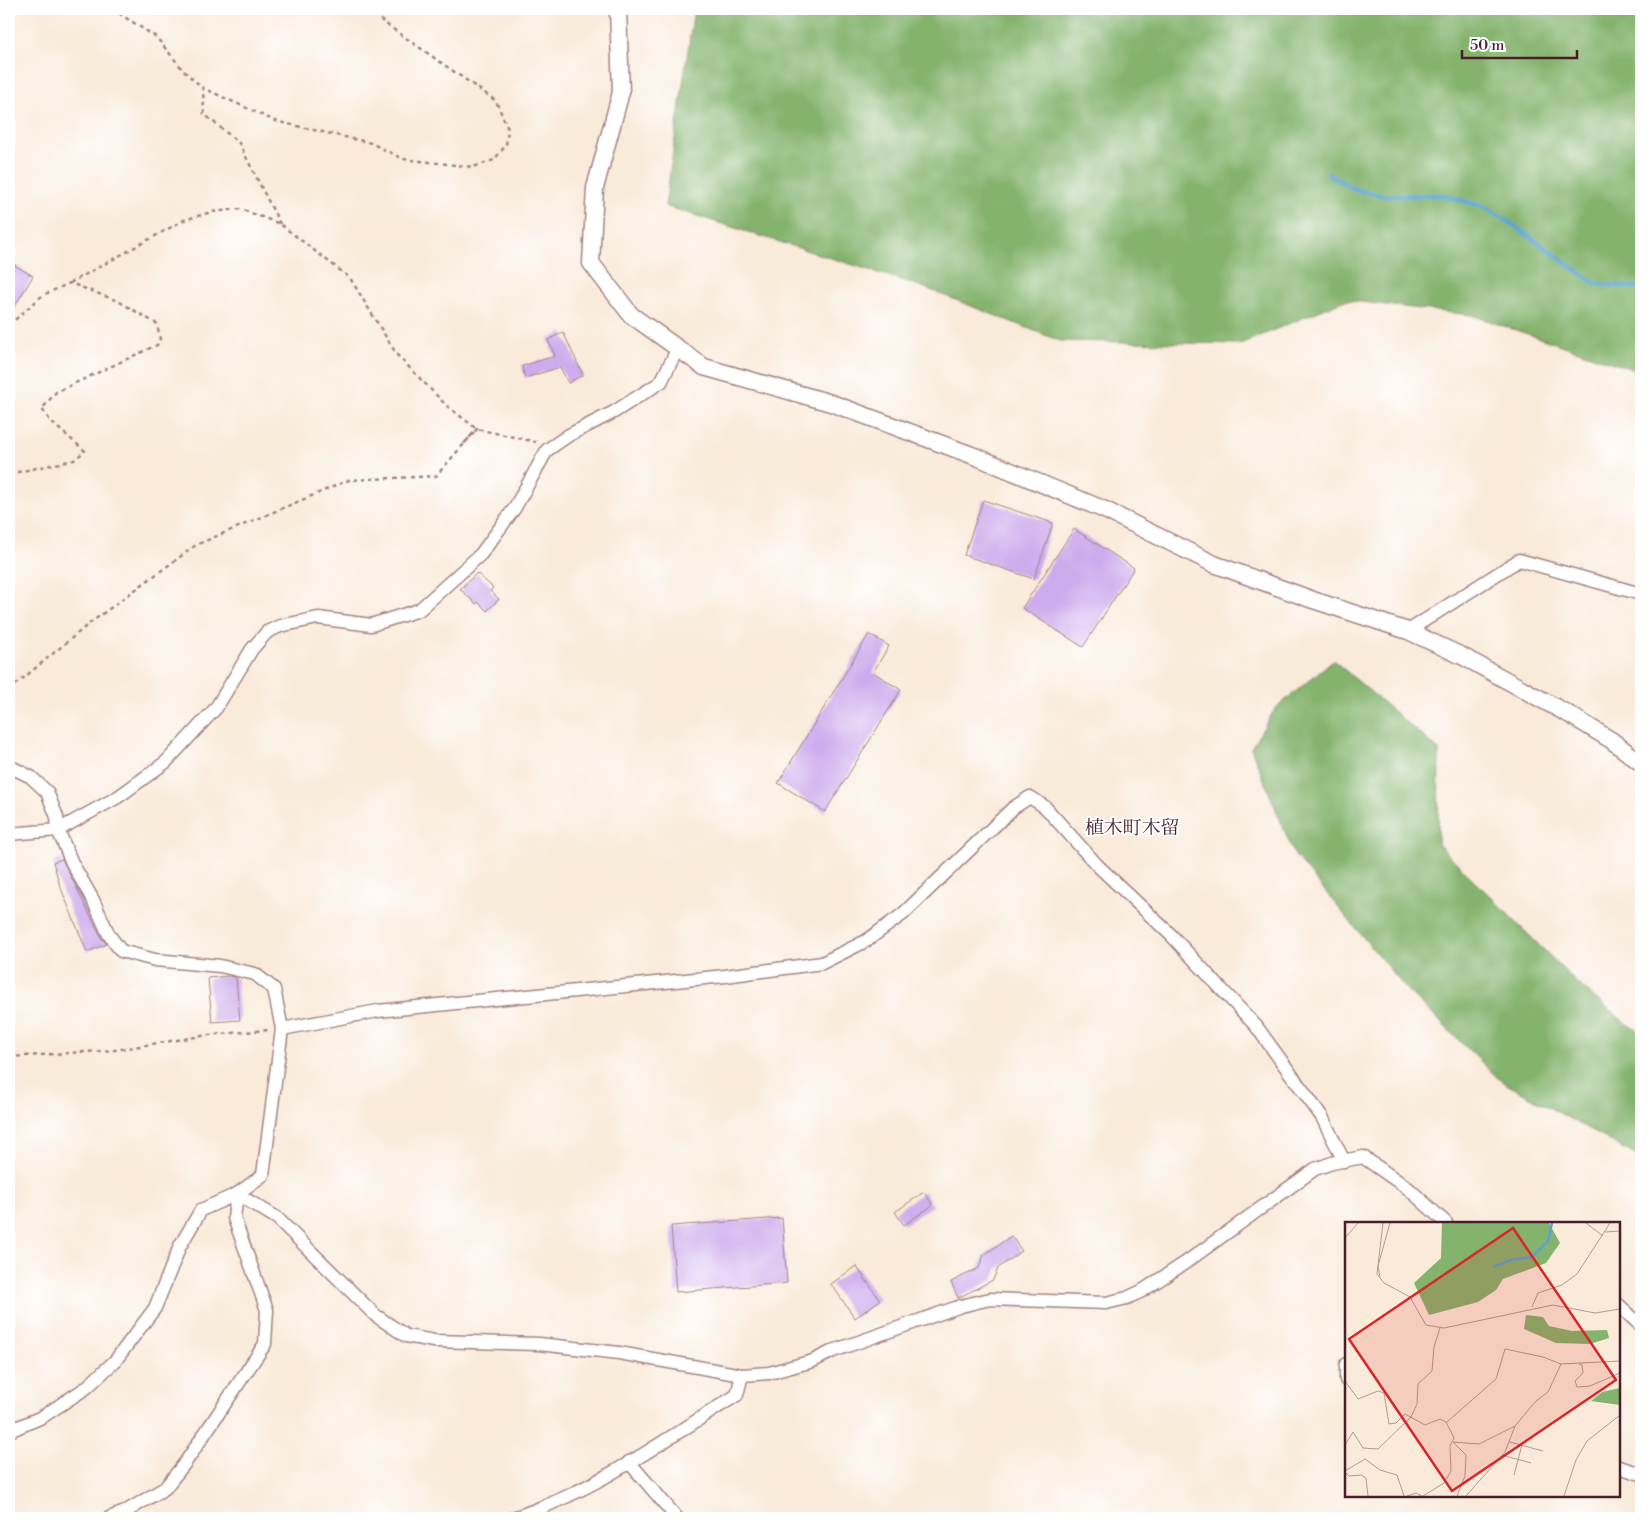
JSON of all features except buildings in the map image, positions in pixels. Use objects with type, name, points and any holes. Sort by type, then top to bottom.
[{"type":"street","points":[[618,9],[620,92],[595,188],[591,263],[631,315],[704,367],[831,402],[977,457],[1105,510],[1214,564],[1313,600],[1408,631],[1462,656],[1570,715],[1612,740],[1641,763]]},
{"type":"street","points":[[9,834],[58,830],[118,797],[166,762],[216,708],[252,649],[267,632],[280,626],[318,618],[371,626],[419,610],[481,554],[527,489],[547,450],[569,435],[614,412],[660,382],[678,348]]},
{"type":"street","points":[[1408,631],[1519,560],[1641,594]]},
{"type":"street","points":[[9,769],[13,768],[31,777],[46,792],[57,817],[58,830],[72,863],[93,900],[109,935],[121,950],[155,960],[220,966],[255,974],[274,988],[282,1029],[264,1175],[237,1194],[201,1210],[180,1246],[155,1308],[115,1361],[86,1388],[49,1412],[9,1431]]},
{"type":"street","points":[[282,1029],[378,1011],[725,976],[822,963],[866,941],[903,914],[1013,808],[1030,797],[1045,807],[1097,865],[1170,934],[1256,1026],[1322,1117],[1344,1161]]},
{"type":"street","points":[[237,1194],[277,1218],[375,1315],[406,1336],[434,1341],[539,1344],[592,1350],[742,1374],[769,1373],[813,1361],[834,1351],[961,1306],[990,1299],[1106,1303],[1127,1298],[1185,1263],[1315,1169],[1344,1161],[1363,1157],[1409,1190],[1445,1222]]},
{"type":"street","points":[[109,1518],[125,1512],[165,1488],[190,1456],[265,1344],[267,1310],[234,1218],[237,1194]]},
{"type":"street","points":[[1620,1306],[1641,1326]]},
{"type":"street","points":[[514,1518],[548,1506],[629,1462],[737,1396],[742,1374]]},
{"type":"street","points":[[629,1462],[677,1518]]},
{"type":"street","points":[[1620,1467],[1641,1474]]},
{"type":"path","points":[[112,9],[156,37],[185,72],[203,88],[275,121],[371,143],[403,159],[473,167],[494,160],[506,145],[508,128],[496,101],[383,22],[370,9]]},
{"type":"path","points":[[203,88],[204,114],[239,143],[280,224]]},
{"type":"path","points":[[9,325],[43,295],[70,283],[184,220],[212,212],[241,210],[280,224],[350,278],[397,355],[447,406],[477,429],[535,440],[547,450]]},
{"type":"path","points":[[9,474],[74,460],[85,452],[51,422],[42,409],[56,392],[157,345],[160,340],[157,324],[118,301],[70,283]]},
{"type":"path","points":[[462,446],[477,429]]},
{"type":"path","points":[[9,690],[90,623],[196,545],[349,480],[436,476],[477,429]]},
{"type":"path","points":[[9,1057],[115,1050],[208,1035],[282,1029]]},
{"type":"green space","points":[[694,9],[1641,9],[1641,372],[1471,315],[1345,300],[1241,344],[1060,341],[920,286],[665,206]]},
{"type":"green space","points":[[1333,660],[1439,750],[1438,844],[1579,985],[1641,1033],[1641,1158],[1501,1081],[1407,990],[1294,854],[1251,748],[1275,709]]},
{"type":"waterway","points":[[1328,174],[1356,190],[1386,196],[1443,195],[1484,207],[1506,220],[1596,284],[1641,288]]},
{"type":"district","name":"植木町木留","points":[[1132,828]]}]
